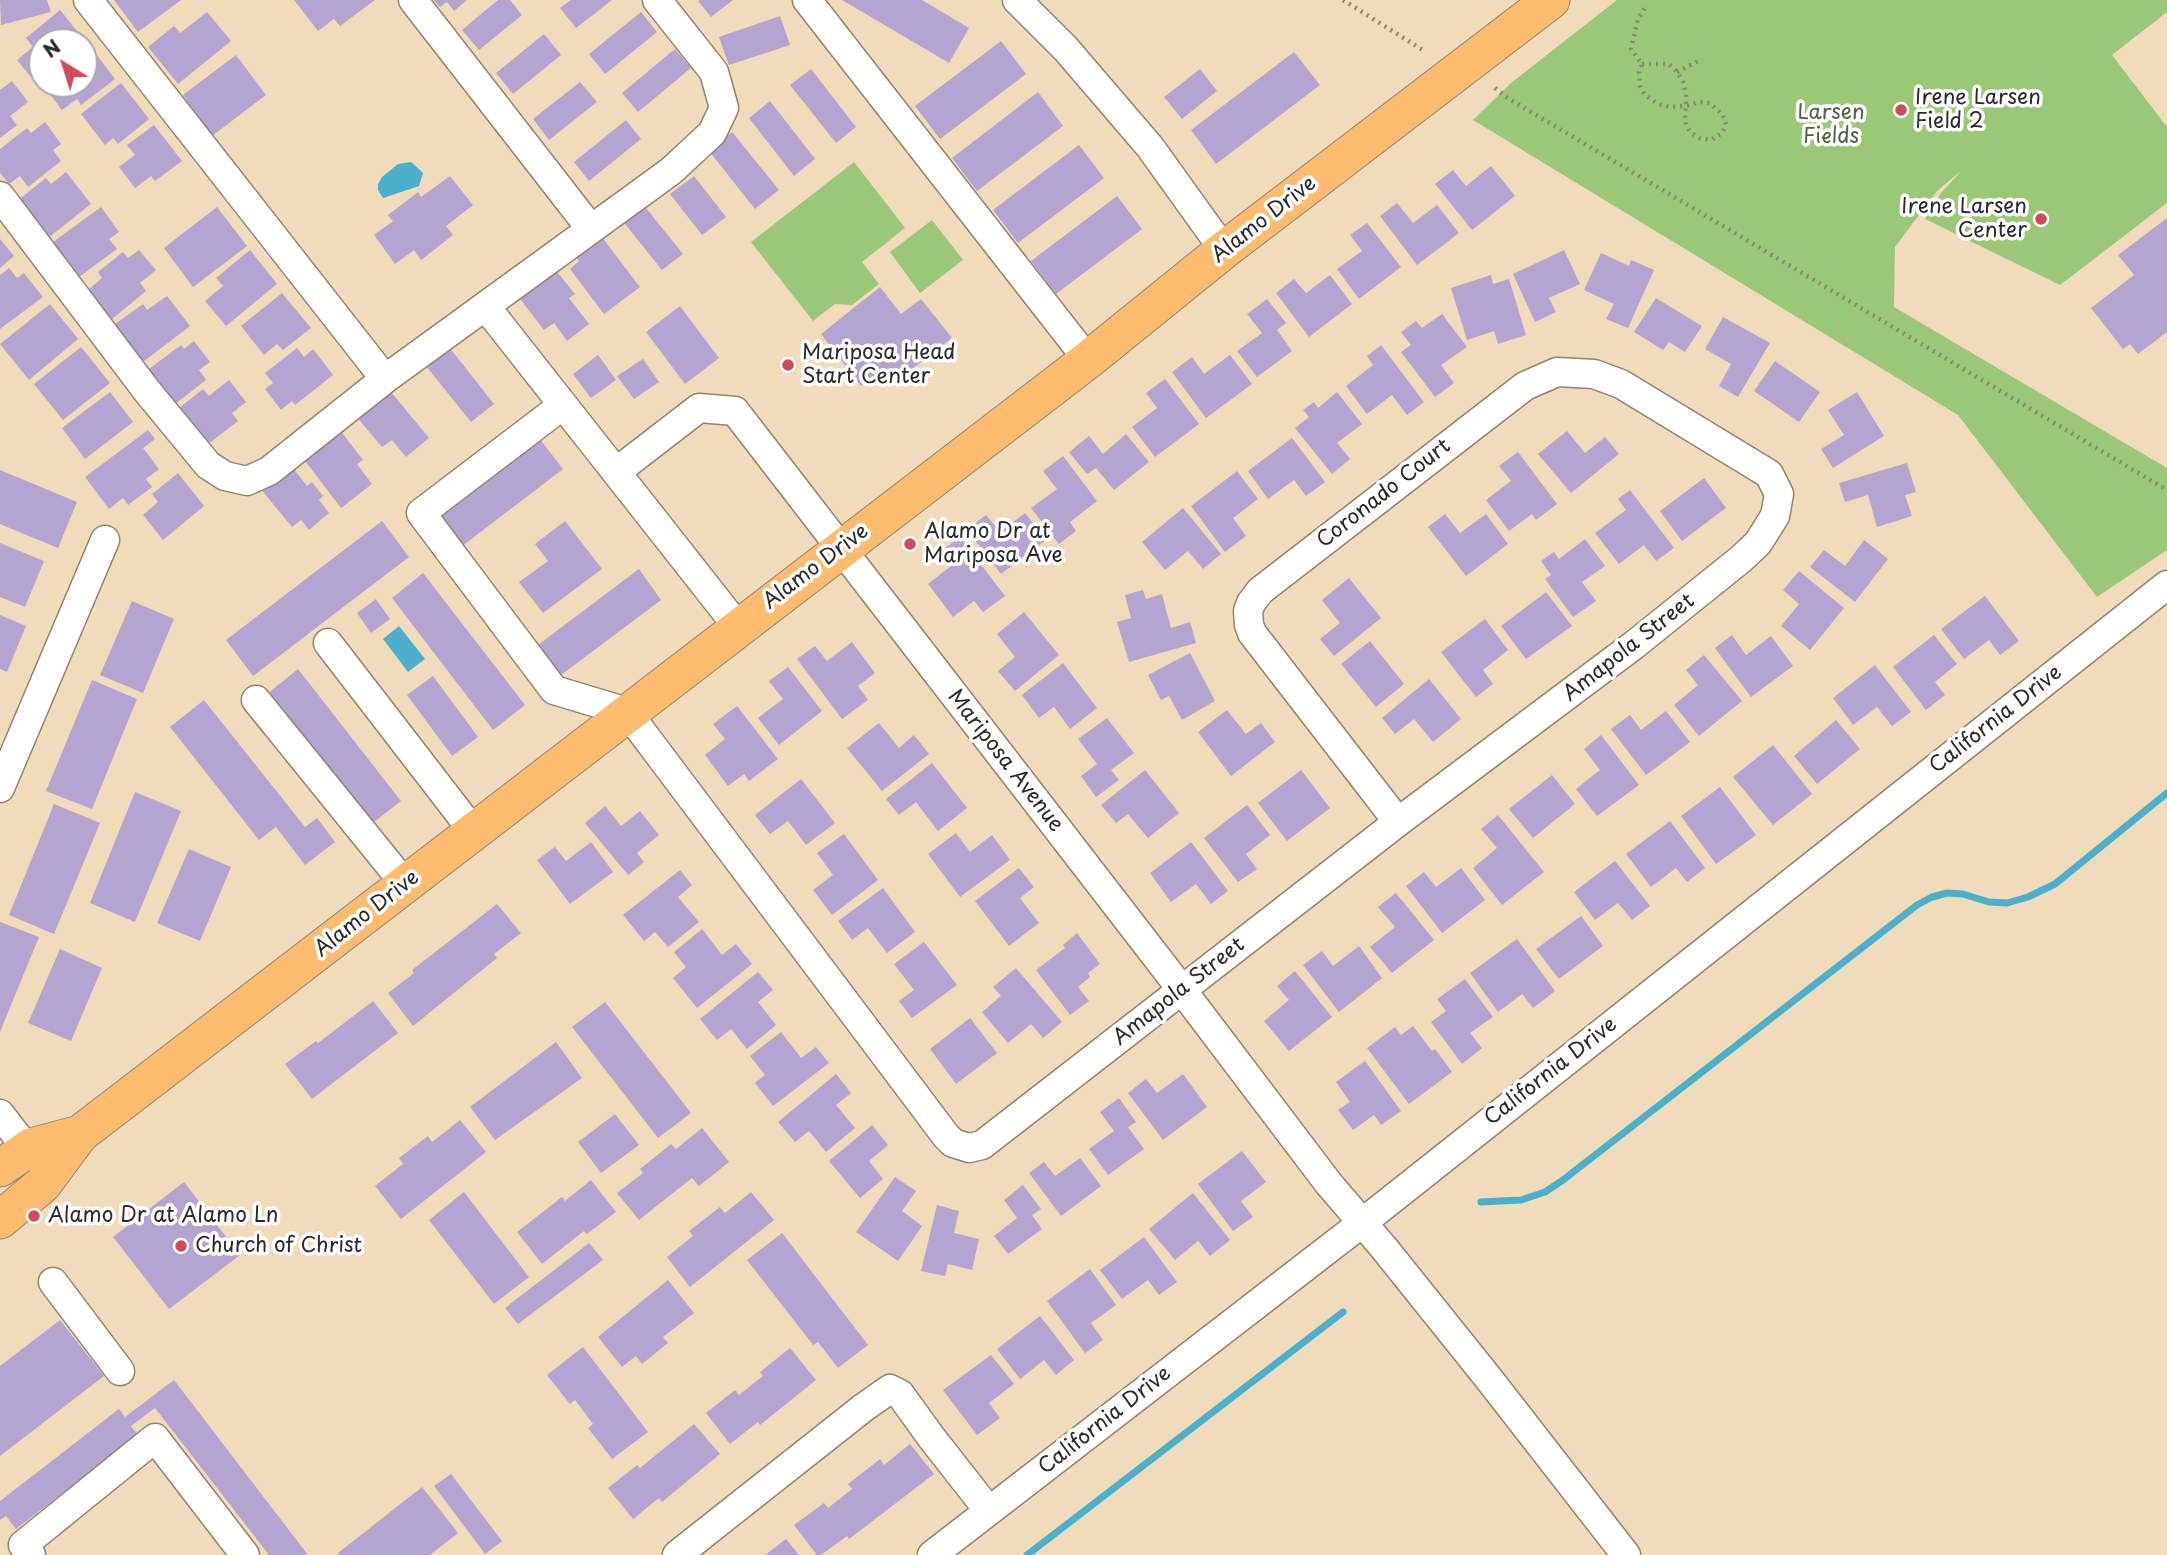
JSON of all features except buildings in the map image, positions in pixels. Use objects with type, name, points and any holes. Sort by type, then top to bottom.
[{"type":"main road","name":"Alamo Drive","points":[[0,1220],[43,1184],[80,1134],[1088,360],[1224,250],[1551,0]]},
{"type":"main road","name":"Alamo Drive","points":[[14,1158],[80,1134]]},
{"type":"main road","points":[[0,1190],[7,1184],[14,1158]]},
{"type":"street","points":[[89,0],[385,379]]},
{"type":"street","points":[[413,0],[591,229]]},
{"type":"street","points":[[0,196],[147,391],[208,465],[225,477],[247,481],[269,471],[385,379],[671,171],[712,133],[724,108],[714,72],[657,0]]},
{"type":"street","points":[[807,0],[1088,360]]},
{"type":"street","points":[[1017,0],[1066,49],[1150,147],[1224,250]]},
{"type":"street","points":[[486,307],[738,627]]},
{"type":"street","name":"Coronado Court","points":[[1398,822],[1252,633],[1248,618],[1255,596],[1525,386],[1557,372],[1594,374],[1621,384],[1762,468]]},
{"type":"street","points":[[563,405],[421,513],[554,690],[627,712]]},
{"type":"street","name":"Mariposa Avenue","points":[[616,472],[699,408],[735,411],[1329,1184],[1489,1379],[1626,1555]]},
{"type":"street","name":"Amapola Street","points":[[627,712],[953,1143],[969,1149],[982,1144],[1398,822],[1634,645],[1741,559],[1769,528],[1778,506],[1779,494],[1774,482],[1762,468]]},
{"type":"street","points":[[0,788],[104,540]]},
{"type":"street","name":"California Drive","points":[[932,1555],[1362,1223],[2167,585]]},
{"type":"street","points":[[328,643],[473,831]]},
{"type":"street","points":[[256,700],[405,884]]},
{"type":"street","points":[[0,1114],[14,1158]]},
{"type":"street","points":[[53,1282],[120,1371]]},
{"type":"street","points":[[677,1555],[890,1389],[900,1394],[989,1511]]},
{"type":"street","points":[[31,1555],[23,1545],[155,1438],[241,1554]]},
{"type":"path","points":[[1343,0],[1426,52]]},
{"type":"path","points":[[1642,64],[1631,49],[1638,19],[1646,6]]},
{"type":"path","points":[[1677,72],[1702,59]]},
{"type":"path","points":[[1642,64],[1640,86],[1646,95],[1658,104],[1670,107],[1686,106],[1700,102],[1710,103],[1717,107],[1723,116],[1726,125],[1722,133],[1711,140],[1691,133],[1686,125],[1686,106],[1683,82],[1677,72],[1669,64],[1642,64]]},
{"type":"path","points":[[1496,88],[1518,104],[2167,490]]},
{"type":"green space","name":"Larsen Fields","points":[[1617,0],[2167,0],[2167,12],[2112,55],[2167,127],[2167,203],[2060,285],[1925,219],[1941,193],[1962,170],[1937,191],[1895,247],[1894,307],[2167,468],[2167,550],[2097,597],[1958,415],[1473,120],[1511,83]]},
{"type":"green space","points":[[854,162],[905,228],[862,262],[879,284],[852,305],[835,304],[813,321],[751,242]]},
{"type":"green space","points":[[932,220],[963,260],[920,293],[890,252]]},
{"type":"water","points":[[411,162],[423,173],[419,186],[383,198],[378,190],[382,177],[398,164]]},
{"type":"water","points":[[399,626],[425,659],[408,672],[383,639]]},
{"type":"waterway","points":[[1481,1202],[1521,1200],[1545,1192],[1563,1180],[1917,905],[1947,893],[2007,903],[2028,897],[2055,884],[2167,793]]},
{"type":"waterway","points":[[1027,1555],[1343,1312]]},
{"type":"place","name":"Irene Larsen Field 2","points":[[1901,110]]},
{"type":"place","name":"Irene Larsen Center","points":[[2041,219]]},
{"type":"place","name":"Mariposa Head Start Center","points":[[788,365]]},
{"type":"place","name":"Alamo Dr at Mariposa Ave","points":[[910,544]]},
{"type":"place","name":"Alamo Dr at Alamo Ln","points":[[34,1216]]},
{"type":"place","name":"Church of Christ","points":[[181,1246]]}]
